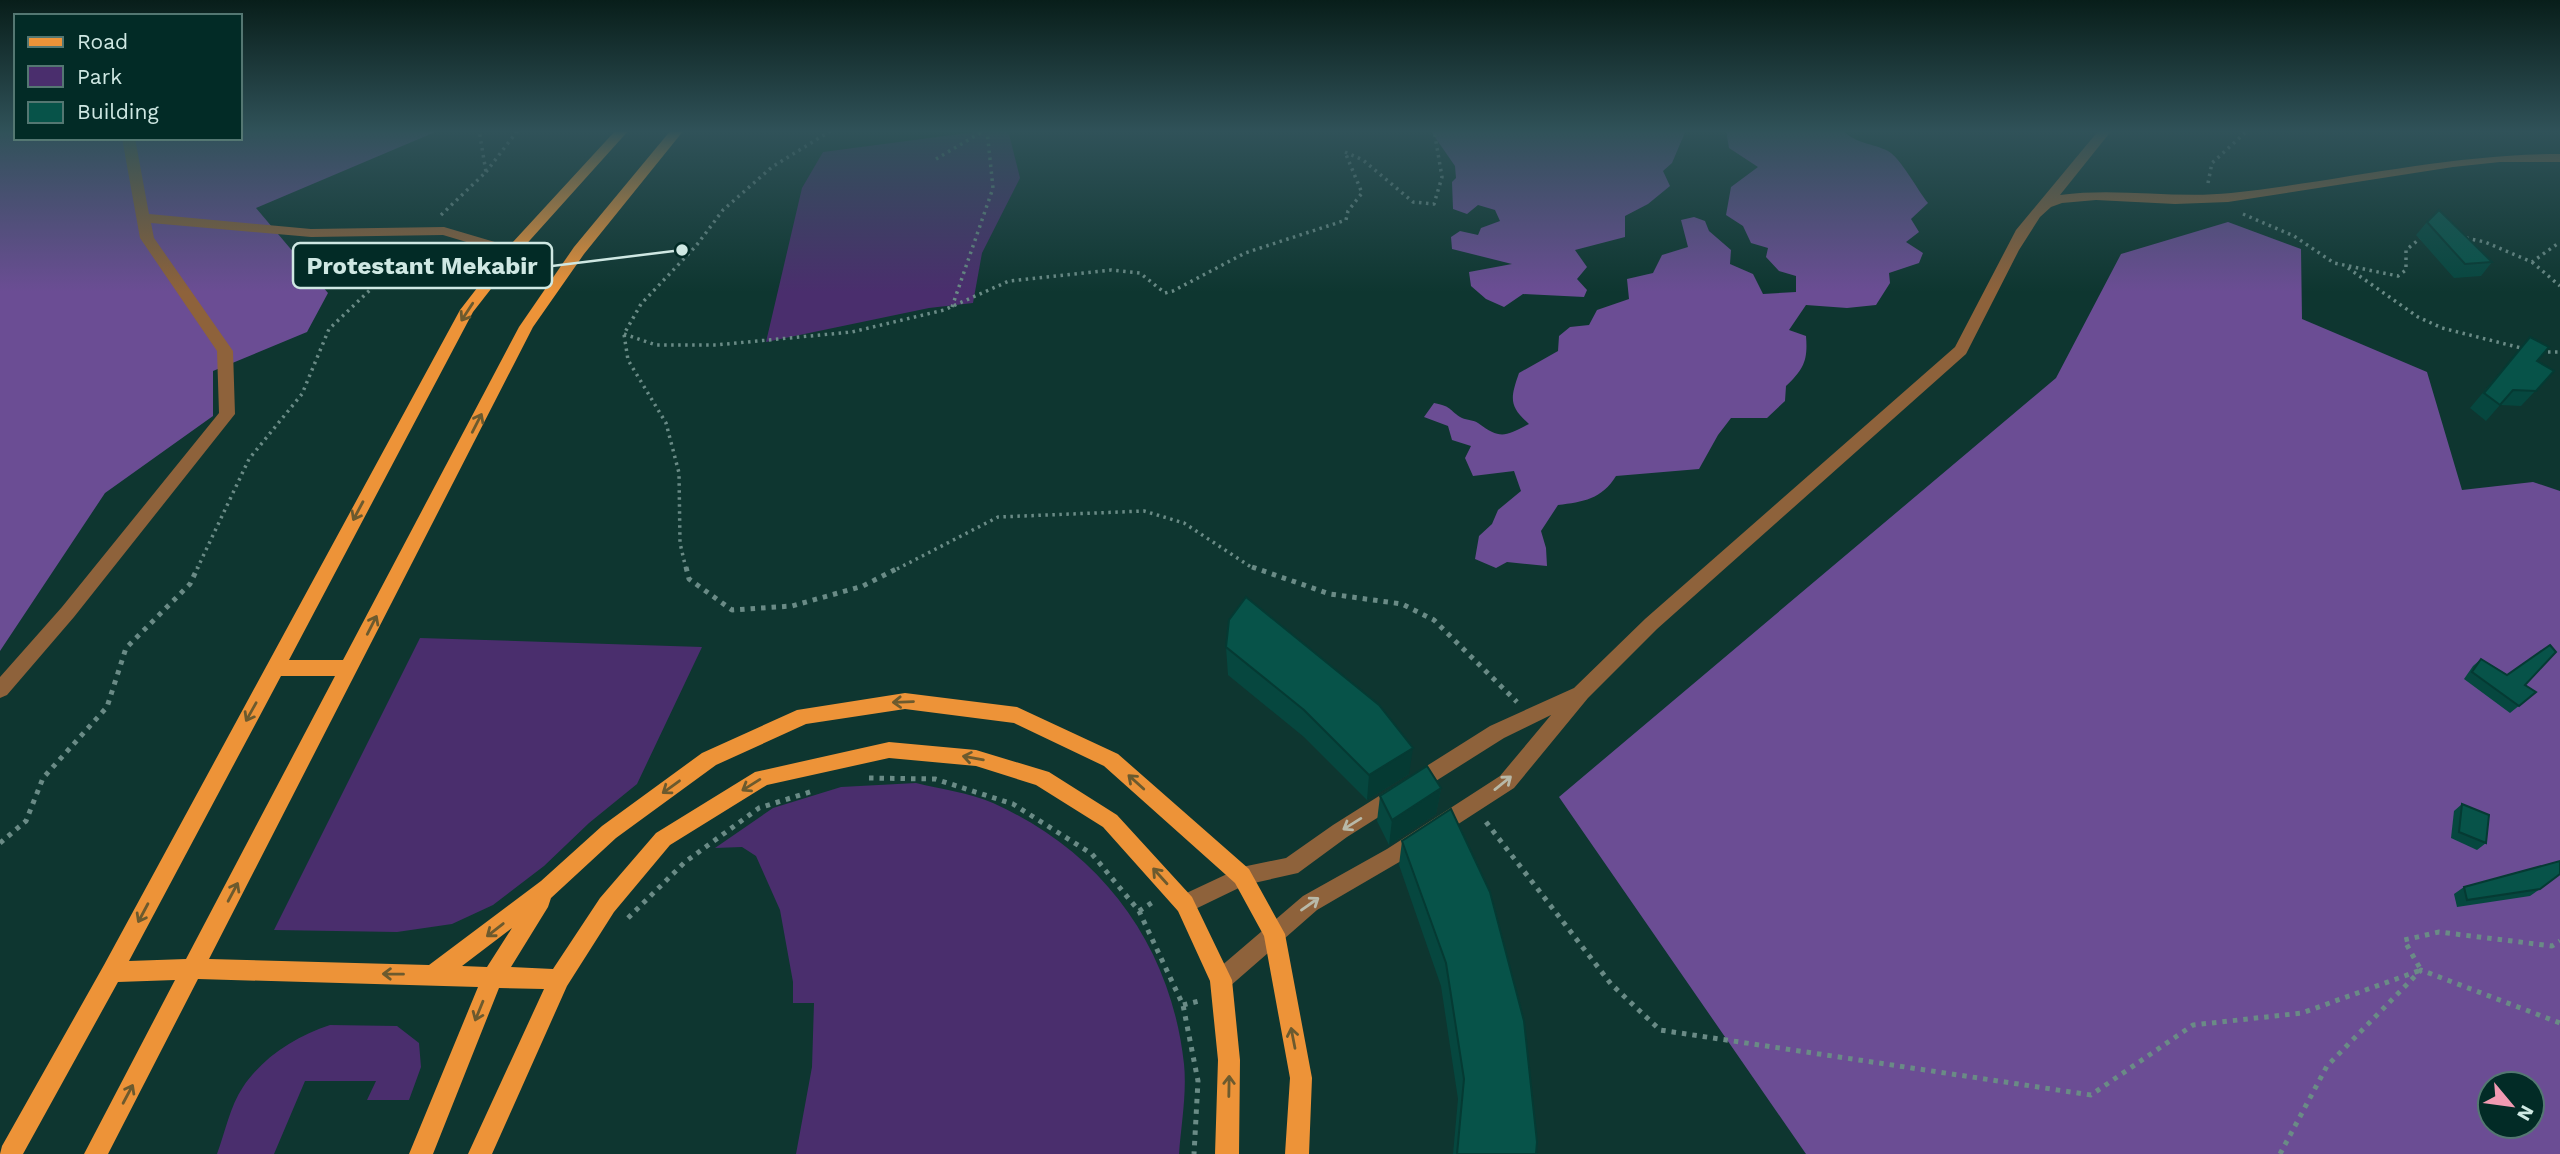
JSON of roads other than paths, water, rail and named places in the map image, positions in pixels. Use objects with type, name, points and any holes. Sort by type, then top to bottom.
[{"type":"main road","points":[[10,1154],[112,972],[457,327],[513,251],[574,184]]},
{"type":"main road","points":[[96,1154],[526,327],[556,279],[632,184]]},
{"type":"main road","points":[[275,668],[351,667]]},
{"type":"main road","points":[[433,975],[548,888],[610,832],[709,759],[804,716],[905,701],[1017,715],[1111,760],[1242,876],[1274,934],[1301,1078],[1297,1154]]},
{"type":"main road","points":[[480,1154],[559,979],[607,905],[663,839],[762,778],[889,750],[976,758],[1042,778],[1110,821],[1185,904],[1221,980],[1229,1060],[1227,1154]]},
{"type":"main road","points":[[421,1154],[493,977],[548,888]]},
{"type":"main road","points":[[112,972],[193,969],[559,979]]},
{"type":"street","points":[[0,690],[68,612],[227,414],[225,351],[147,237],[137,184]]},
{"type":"street","points":[[1221,980],[1310,903],[1507,782],[1581,694],[1651,624],[1961,349],[1977,326],[1996,277],[2037,213],[2048,204],[2060,184]]},
{"type":"street","points":[[2048,204],[2074,197],[2210,199],[2272,194],[2335,184]]},
{"type":"street","points":[[143,218],[311,233],[376,234],[423,230],[468,236],[513,251]]},
{"type":"street","points":[[1185,904],[1242,876],[1291,866],[1340,831],[1497,732],[1581,694]]},
{"type":"place","name":"Protestant Mekabir","points":[[682,250]]}]
